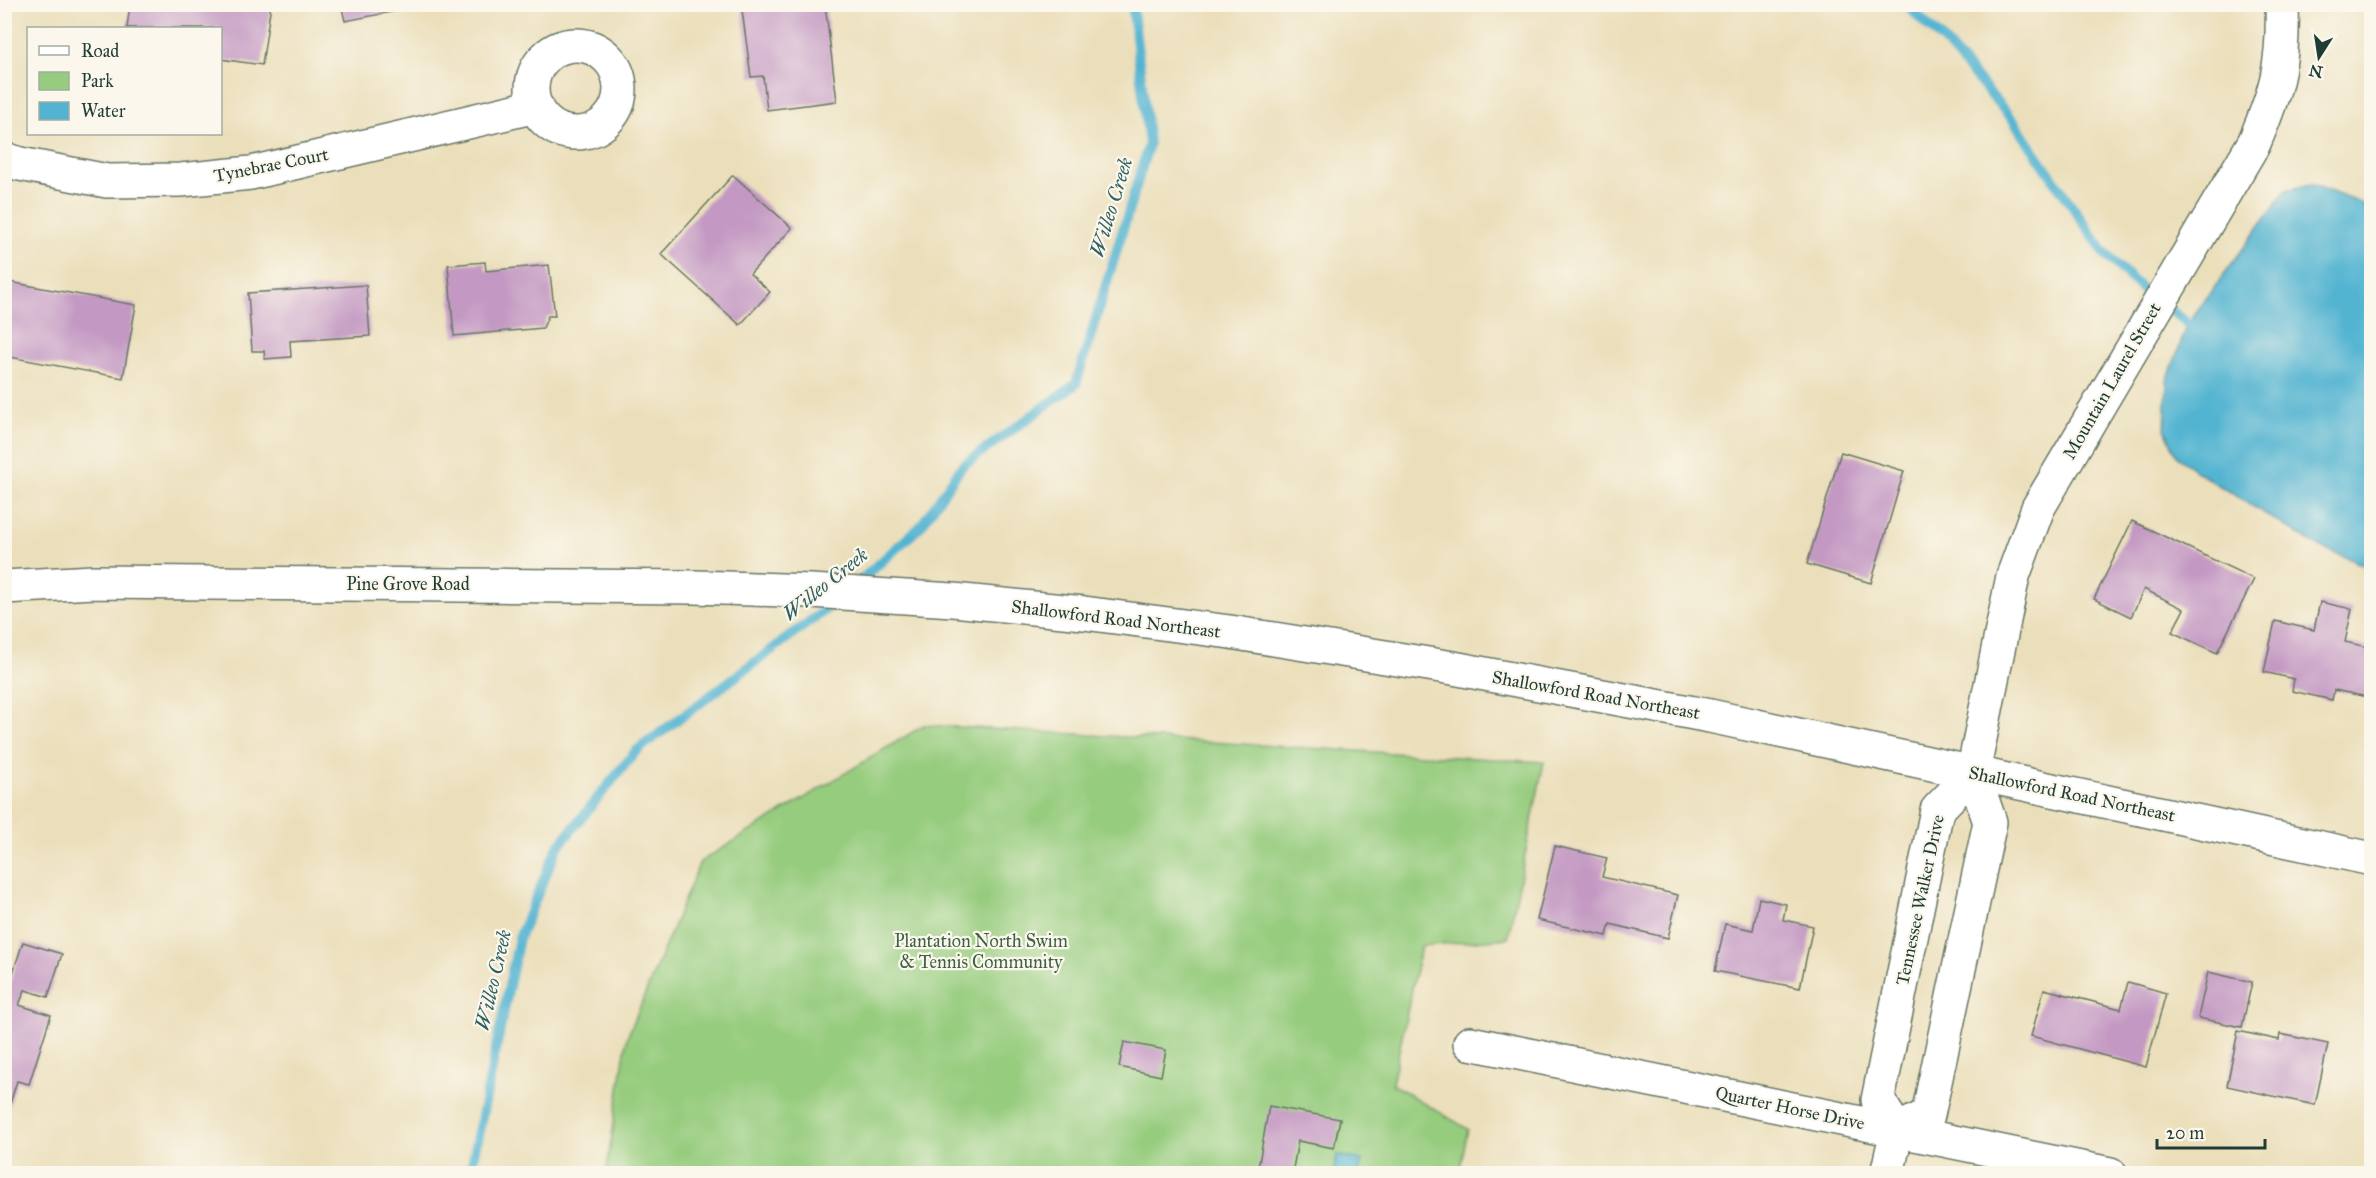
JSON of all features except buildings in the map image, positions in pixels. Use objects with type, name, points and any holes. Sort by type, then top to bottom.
[{"type":"street","name":"Mountain Laurel Street","points":[[1973,773],[2013,576],[2038,508],[2254,143],[2279,77],[2283,41],[2282,4]]},
{"type":"street","name":"Tynebrae Court","points":[[4,159],[107,181],[182,180],[250,173],[536,106]]},
{"type":"street","name":"Pine Grove Road","points":[[4,587],[93,582],[545,585],[811,591]]},
{"type":"street","name":"Shallowford Road Northeast","points":[[811,591],[953,600],[1084,613],[1230,632],[1453,668],[1710,716],[2372,859]]},
{"type":"street","name":"Tennessee Walker Drive","points":[[1897,1130],[1878,1100],[1937,810],[1973,773]]},
{"type":"street","points":[[1887,1173],[1897,1130],[1928,1115],[1990,822],[1973,773]]},
{"type":"street","name":"Quarter Horse Drive","points":[[1470,1043],[2110,1173]]},
{"type":"green space","name":"Plantation North Swim & Tennis Community","points":[[924,725],[1544,762],[1508,938],[1421,946],[1392,1084],[1468,1129],[1459,1173],[606,1174],[627,1038],[700,862]]},
{"type":"water","points":[[2311,184],[2371,207],[2371,568],[2312,543],[2207,478],[2177,457],[2165,429],[2167,381],[2188,323],[2286,190]]},
{"type":"water","points":[[1337,1155],[1362,1160],[1359,1173],[1333,1173]]},
{"type":"waterway","name":"Willeo Creek","points":[[853,587],[920,527],[962,466],[1076,384],[1149,144],[1132,4]]},
{"type":"waterway","points":[[1905,4],[1942,39],[2013,120],[2105,254],[2144,291],[2188,323]]},
{"type":"waterway","name":"Willeo Creek","points":[[470,1174],[519,938],[557,848],[636,751],[837,601]]}]
